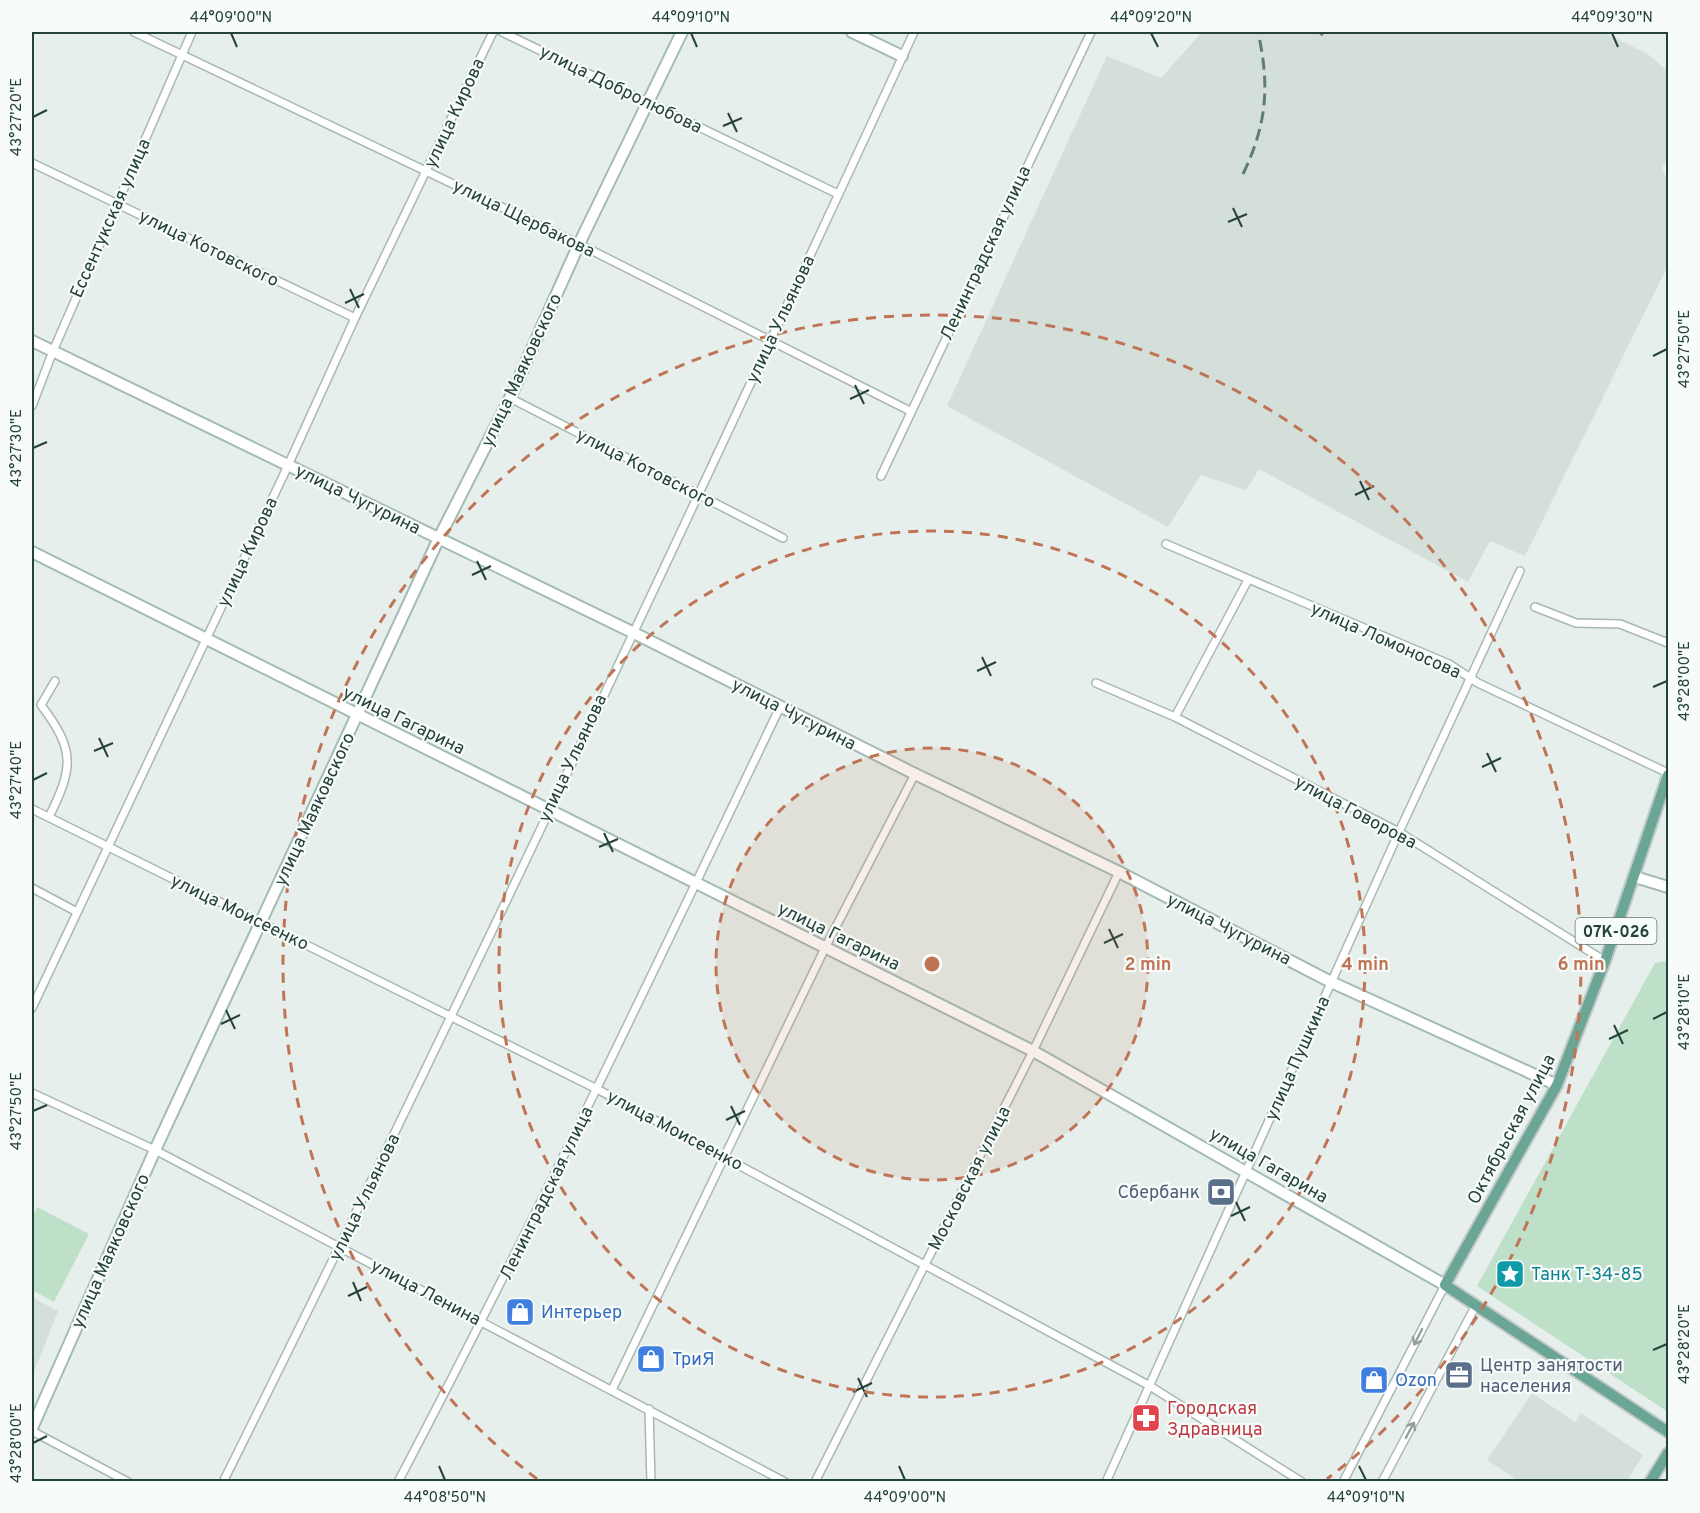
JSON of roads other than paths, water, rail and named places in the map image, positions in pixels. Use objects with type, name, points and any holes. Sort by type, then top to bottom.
[{"type":"main road","name":"Октябрьская улица","points":[[1445,1285],[1557,1085],[1635,877],[1668,774]]},
{"type":"main road","name":"улица Гагарина","points":[[1445,1285],[1668,1432]]},
{"type":"main road","points":[[1650,1482],[1668,1453]]},
{"type":"street","name":"улица Щербакова","points":[[134,32],[579,244],[910,411]]},
{"type":"street","name":"Ессентукская улица","points":[[32,406],[52,351],[192,32]]},
{"type":"street","name":"улица Кирова","points":[[32,1008],[355,318],[493,32]]},
{"type":"street","name":"улица Добролюбова","points":[[502,32],[838,194]]},
{"type":"street","name":"улица Маяковского","points":[[32,1430],[155,1150],[439,538],[510,398],[579,244],[682,32]]},
{"type":"street","points":[[852,32],[902,56]]},
{"type":"street","name":"улица Ульянова","points":[[223,1482],[340,1246],[632,632],[700,496],[769,340],[914,32]]},
{"type":"street","name":"Ленинградская улица","points":[[881,476],[1091,32]]},
{"type":"street","name":"улица Котовского","points":[[32,163],[355,318]]},
{"type":"street","name":"улица Чугурина","points":[[32,341],[632,632],[915,774],[1119,872],[1331,982],[1557,1085]]},
{"type":"street","name":"улица Котовского","points":[[510,398],[783,538]]},
{"type":"street","name":"улица Ломоносова","points":[[1166,544],[1449,664],[1470,677],[1668,774]]},
{"type":"street","name":"улица Гагарина","points":[[32,552],[1033,1051],[1445,1285]]},
{"type":"street","name":"улица Пушкина","points":[[1106,1482],[1399,832],[1520,571]]},
{"type":"street","points":[[1175,717],[1248,580]]},
{"type":"street","points":[[1536,607],[1576,623],[1620,624],[1668,643]]},
{"type":"street","points":[[49,817],[65,784],[69,763],[57,725],[41,705],[55,681]]},
{"type":"street","name":"улица Говорова","points":[[1096,683],[1175,717],[1399,832],[1605,961]]},
{"type":"street","name":"Ленинградская улица","points":[[398,1482],[482,1321],[597,1089],[780,707]]},
{"type":"street","points":[[612,1390],[825,948],[915,774]]},
{"type":"street","name":"улица Моисеенко","points":[[32,809],[597,1089],[926,1263],[1150,1386],[1302,1482]]},
{"type":"street","name":"Московская улица","points":[[815,1482],[1033,1051],[1119,872]]},
{"type":"street","points":[[1635,877],[1668,887]]},
{"type":"street","points":[[32,888],[77,912]]},
{"type":"street","name":"улица Ленина","points":[[32,1093],[155,1150],[786,1482]]},
{"type":"street","name":"Октябрьская улица","points":[[1343,1482],[1445,1285]]},
{"type":"street","points":[[1382,1482],[1476,1305]]},
{"type":"street","points":[[649,1410],[651,1482]]},
{"type":"street","points":[[32,1430],[128,1482]]},
{"type":"railway","points":[[1243,174],[1257,138],[1264,104],[1264,70],[1258,32]]},
{"type":"railway","points":[[1319,32],[1323,35]]},
{"type":"place","name":"Сбербанк","points":[[1221,1192]]},
{"type":"place","name":"Танк Т-34-85","points":[[1510,1274]]},
{"type":"place","name":"Интерьер","points":[[520,1312]]},
{"type":"place","name":"ТриЯ","points":[[651,1359]]},
{"type":"place","name":"Центр занятости населения","points":[[1459,1375]]},
{"type":"place","name":"Ozon","points":[[1374,1380]]},
{"type":"place","name":"Городская Здравница","points":[[1146,1418]]}]
